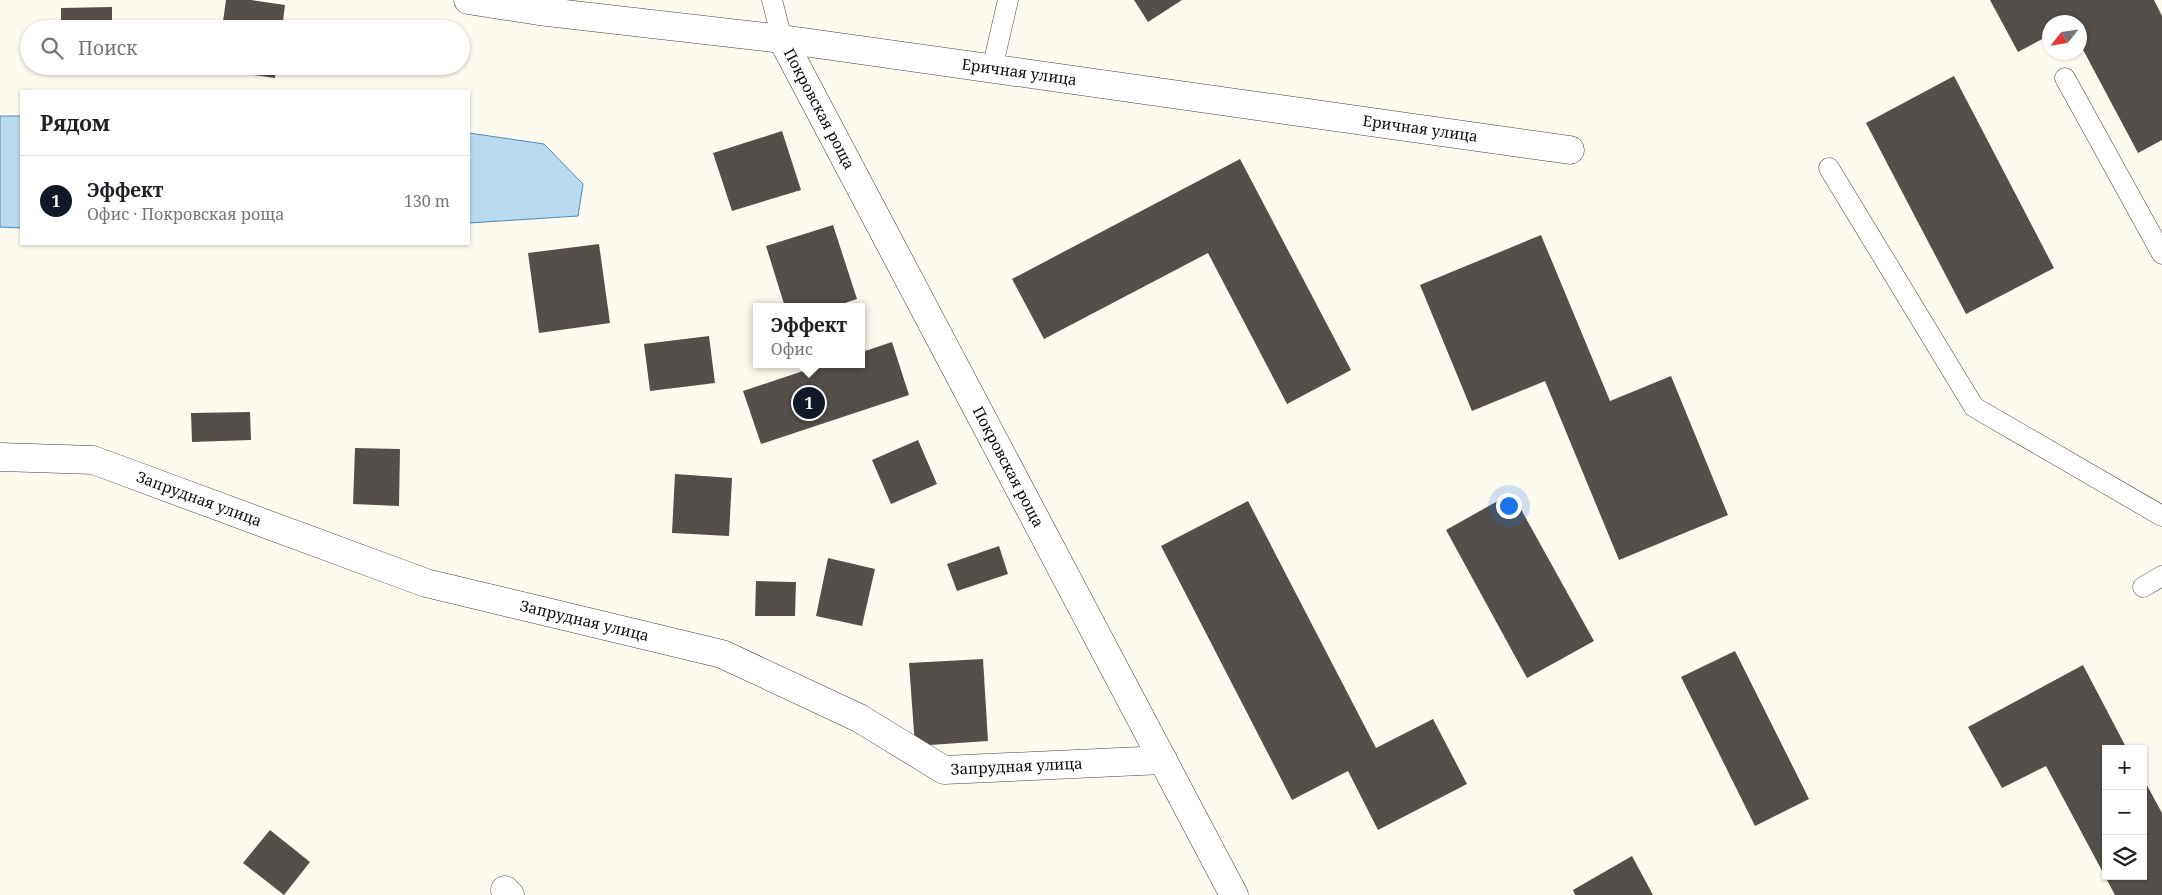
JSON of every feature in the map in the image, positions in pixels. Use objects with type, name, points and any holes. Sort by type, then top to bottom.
[{"type":"street","name":"Еричная улица","points":[[468,0],[539,11],[782,39],[1570,150]]},
{"type":"street","name":"Покровская роща","points":[[782,39],[1234,895]]},
{"type":"street","name":"Запрудная улица","points":[[0,458],[93,460],[426,583],[722,654],[859,718],[944,770],[1163,760]]},
{"type":"lane","points":[[772,0],[782,39]]},
{"type":"lane","points":[[992,69],[1008,0]]},
{"type":"lane","points":[[2065,78],[2162,254]]},
{"type":"lane","points":[[1829,168],[1974,407],[2162,516]]},
{"type":"lane","points":[[2143,587],[2162,576]]},
{"type":"water","points":[[0,116],[20,116],[20,228],[0,227]]},
{"type":"water","points":[[470,133],[544,144],[583,184],[578,216],[470,223]]},
{"type":"building","points":[[226,0],[251,0],[285,5],[283,20],[223,20]]},
{"type":"building","points":[[1134,0],[1182,0],[1148,22]]},
{"type":"building","points":[[1990,0],[2154,0],[2162,16],[2162,140],[2138,153],[2087,57],[2087,15],[2042,15],[2042,39],[2018,52]]},
{"type":"building","points":[[112,7],[112,20],[61,20],[61,8]]},
{"type":"building","points":[[253,75],[275,75],[275,78]]},
{"type":"building","points":[[1954,76],[2054,268],[1966,314],[1866,123]]},
{"type":"building","points":[[782,131],[801,190],[732,211],[713,153]]},
{"type":"building","points":[[1240,159],[1351,370],[1287,404],[1208,253],[1044,339],[1012,279]]},
{"type":"building","points":[[833,225],[857,299],[845,303],[784,303],[766,246]]},
{"type":"building","points":[[1541,235],[1610,401],[1671,376],[1728,515],[1619,560],[1545,381],[1472,411],[1420,285]]},
{"type":"building","points":[[599,244],[610,323],[539,333],[528,253]]},
{"type":"building","points":[[709,336],[715,383],[650,391],[644,344]]},
{"type":"building","points":[[892,342],[909,395],[761,444],[743,391],[812,368],[865,368],[865,351]]},
{"type":"building","points":[[250,412],[251,440],[192,442],[191,413]]},
{"type":"building","points":[[918,440],[937,484],[891,504],[872,460]]},
{"type":"building","points":[[355,448],[400,449],[399,506],[353,504]]},
{"type":"building","points":[[675,474],[732,478],[729,536],[672,533]]},
{"type":"building","points":[[1512,493],[1594,641],[1527,678],[1446,530]]},
{"type":"building","points":[[1248,501],[1376,748],[1433,719],[1467,784],[1378,830],[1348,771],[1292,800],[1161,546]]},
{"type":"building","points":[[999,546],[1008,574],[957,591],[947,564]]},
{"type":"building","points":[[828,558],[875,569],[862,626],[816,616]]},
{"type":"building","points":[[756,581],[796,582],[795,616],[755,616]]},
{"type":"building","points":[[1735,651],[1809,799],[1755,826],[1681,677]]},
{"type":"building","points":[[983,659],[988,741],[915,746],[909,663]]},
{"type":"building","points":[[2083,665],[2125,745],[2102,745],[2102,871],[2046,766],[2002,788],[1968,727]]},
{"type":"building","points":[[2147,785],[2162,813],[2162,895],[2115,895],[2107,880],[2147,880]]},
{"type":"building","points":[[270,830],[310,862],[284,895],[243,863]]},
{"type":"building","points":[[1632,856],[1653,895],[1575,895],[1573,890]]},
{"type":"place","name":"Эффект","points":[[809,403]]}]
